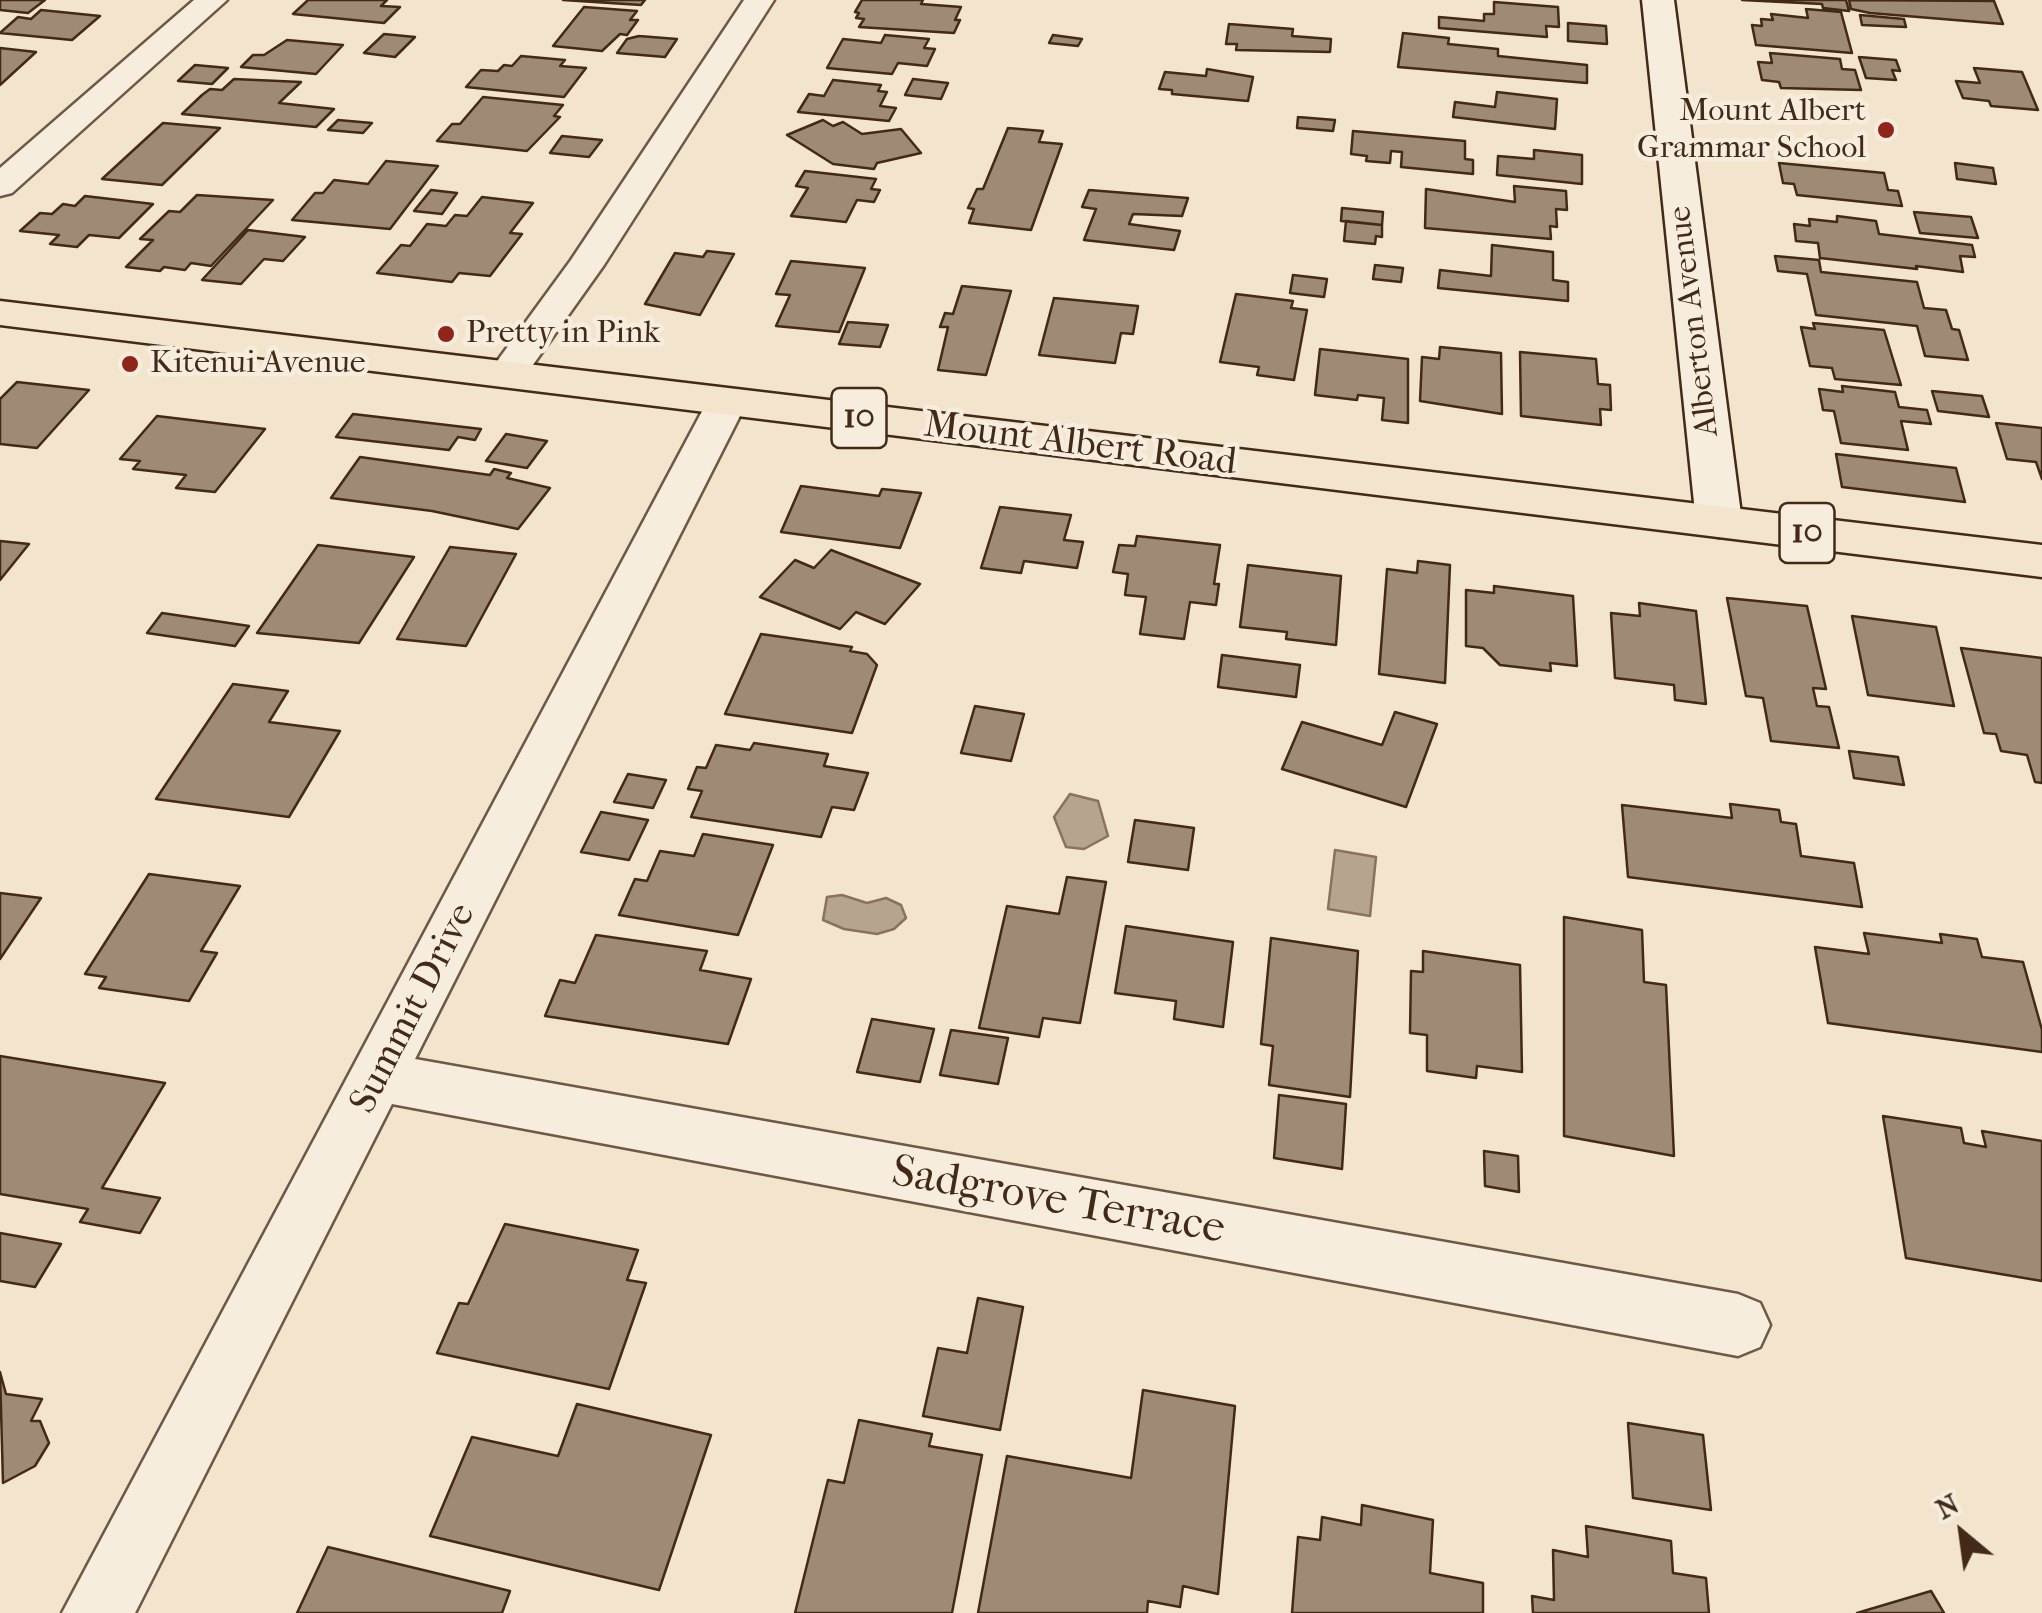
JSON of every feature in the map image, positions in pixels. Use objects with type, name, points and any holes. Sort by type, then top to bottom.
[{"type":"main road","name":"Alberton Avenue","points":[[1658,0],[1719,522]]},
{"type":"main road","name":"Mount Albert Road","points":[[0,313],[2042,561]]},
{"type":"street","points":[[0,186],[212,0]]},
{"type":"street","points":[[506,375],[586,265],[759,0]]},
{"type":"street","name":"Summit Drive","points":[[96,1613],[379,1077],[727,402]]},
{"type":"street","name":"Sadgrove Terrace","points":[[379,1077],[1738,1325]]},
{"type":"shaded area","points":[[1070,794],[1098,801],[1108,836],[1084,849],[1066,847],[1054,817]]},
{"type":"shaded area","points":[[1335,850],[1376,857],[1370,916],[1328,909]]},
{"type":"shaded area","points":[[842,895],[867,903],[886,898],[901,905],[906,918],[894,929],[877,934],[844,929],[823,920],[827,897]]},
{"type":"building","points":[[0,0],[45,0],[28,13],[0,10]]},
{"type":"building","points":[[308,0],[387,0],[381,6],[400,7],[384,23],[293,14]]},
{"type":"building","points":[[563,0],[645,0],[641,5]]},
{"type":"building","points":[[862,0],[923,0],[921,4],[961,7],[955,20],[960,20],[954,33],[859,27],[864,19],[856,18],[859,13],[855,12]]},
{"type":"building","points":[[1742,0],[1846,0],[1849,11],[1823,8],[1822,4]]},
{"type":"building","points":[[1849,0],[1994,1],[2003,24],[1870,13],[1851,9]]},
{"type":"building","points":[[1494,2],[1558,7],[1559,27],[1546,26],[1547,37],[1439,28],[1439,17],[1484,21],[1484,14],[1494,14]]},
{"type":"building","points":[[584,7],[637,11],[630,20],[638,20],[627,35],[620,34],[602,51],[553,46]]},
{"type":"building","points":[[1806,9],[1841,12],[1852,53],[1756,45],[1752,25],[1762,26],[1761,19],[1773,20],[1771,14],[1808,18]]},
{"type":"building","points":[[41,10],[100,16],[72,40],[0,33],[18,17],[31,19]]},
{"type":"building","points":[[1860,15],[1904,19],[1906,27],[1862,25]]},
{"type":"building","points":[[1568,23],[1606,26],[1607,44],[1568,41]]},
{"type":"building","points":[[1229,24],[1293,29],[1292,36],[1331,39],[1330,52],[1236,50],[1237,44],[1226,44]]},
{"type":"building","points":[[1403,33],[1449,38],[1448,44],[1498,49],[1498,56],[1587,65],[1587,83],[1398,67]]},
{"type":"building","points":[[384,34],[415,37],[395,57],[364,53]]},
{"type":"building","points":[[885,35],[929,39],[924,48],[935,49],[927,66],[898,63],[892,74],[827,68],[843,39],[881,43]]},
{"type":"building","points":[[1053,35],[1082,39],[1078,46],[1049,43]]},
{"type":"building","points":[[627,39],[677,39],[665,57],[617,53]]},
{"type":"building","points":[[287,40],[343,45],[316,74],[241,67],[253,55],[264,55]]},
{"type":"building","points":[[0,48],[36,52],[0,85]]},
{"type":"building","points":[[1770,53],[1840,59],[1842,69],[1855,70],[1861,90],[1781,88],[1779,82],[1762,80],[1758,62],[1772,63]]},
{"type":"building","points":[[521,56],[565,60],[560,66],[586,68],[564,97],[466,87],[481,70],[498,71],[504,65],[512,66]]},
{"type":"building","points":[[1859,57],[1896,60],[1900,71],[1892,70],[1896,80],[1866,78]]},
{"type":"building","points":[[195,65],[228,68],[212,84],[178,81]]},
{"type":"building","points":[[1974,68],[2022,72],[2038,110],[1991,106],[1989,101],[1963,98],[1956,81],[1980,83]]},
{"type":"building","points":[[1207,69],[1253,77],[1248,101],[1172,94],[1172,90],[1159,89],[1165,72],[1206,76]]},
{"type":"building","points":[[234,79],[301,82],[279,103],[334,109],[316,127],[182,114],[210,89],[222,90]]},
{"type":"building","points":[[913,79],[948,83],[941,99],[905,95]]},
{"type":"building","points":[[833,80],[881,85],[878,91],[887,92],[880,106],[896,108],[889,121],[798,112],[809,94],[824,96]]},
{"type":"building","points":[[1497,92],[1557,99],[1555,129],[1453,117],[1455,102],[1495,107]]},
{"type":"building","points":[[483,97],[563,105],[554,116],[560,117],[527,151],[437,141],[452,124],[460,124]]},
{"type":"building","points":[[1298,117],[1335,120],[1333,131],[1297,128]]},
{"type":"building","points":[[338,120],[372,123],[363,133],[328,130]]},
{"type":"building","points":[[823,120],[833,126],[843,122],[862,134],[901,129],[921,153],[877,163],[874,169],[833,164],[787,135]]},
{"type":"building","points":[[163,123],[220,128],[162,185],[102,179]]},
{"type":"building","points":[[1008,128],[1043,131],[1039,142],[1062,144],[1031,230],[969,223],[974,209],[968,208],[977,189],[983,189]]},
{"type":"building","points":[[1353,131],[1465,141],[1465,159],[1473,160],[1473,174],[1401,167],[1402,152],[1391,151],[1390,163],[1366,161],[1367,156],[1351,154]]},
{"type":"building","points":[[562,136],[602,140],[589,157],[550,153]]},
{"type":"building","points":[[1534,150],[1582,155],[1582,184],[1497,175],[1498,156],[1534,159]]},
{"type":"building","points":[[386,161],[438,166],[390,229],[292,220],[315,193],[323,193],[334,180],[368,184]]},
{"type":"building","points":[[1779,163],[1884,173],[1888,190],[1898,191],[1902,206],[1797,195],[1794,184],[1783,183]]},
{"type":"building","points":[[1955,163],[1993,168],[1996,184],[1957,179]]},
{"type":"building","points":[[805,171],[876,179],[871,189],[880,190],[874,202],[857,200],[846,222],[791,216],[808,188],[796,186]]},
{"type":"building","points":[[1514,186],[1566,191],[1567,210],[1556,209],[1557,227],[1550,226],[1551,239],[1425,228],[1426,189],[1515,202]]},
{"type":"building","points":[[431,190],[457,193],[442,214],[414,211]]},
{"type":"building","points":[[1089,190],[1188,198],[1182,216],[1133,214],[1129,224],[1180,231],[1174,250],[1084,240],[1096,209],[1082,207]]},
{"type":"building","points":[[197,195],[273,200],[211,266],[191,263],[185,270],[164,267],[160,271],[126,267],[153,240],[140,239],[169,211],[180,212]]},
{"type":"building","points":[[85,196],[153,204],[119,238],[89,235],[77,247],[50,244],[59,235],[20,231],[40,213],[52,214],[63,204],[75,206]]},
{"type":"building","points":[[482,197],[533,203],[510,233],[522,234],[490,276],[459,273],[452,282],[377,273],[401,245],[410,246],[427,224],[446,226],[455,215],[467,216]]},
{"type":"building","points":[[1342,208],[1383,212],[1382,225],[1341,221]]},
{"type":"building","points":[[1914,212],[1971,217],[1978,238],[1920,233]]},
{"type":"building","points":[[1837,216],[1876,221],[1879,234],[1972,245],[1975,257],[1960,256],[1963,272],[1916,266],[1917,269],[1820,258],[1818,243],[1796,241],[1794,224],[1810,226],[1809,219],[1837,222]]},
{"type":"building","points":[[1346,221],[1382,225],[1382,237],[1376,236],[1375,244],[1344,241]]},
{"type":"building","points":[[248,230],[305,237],[283,261],[264,259],[241,284],[202,280]]},
{"type":"building","points":[[1492,245],[1553,252],[1553,280],[1568,282],[1568,301],[1438,288],[1440,270],[1491,276]]},
{"type":"building","points":[[707,251],[734,254],[700,315],[645,304],[675,253],[703,257]]},
{"type":"building","points":[[1775,256],[1819,260],[1821,272],[1917,282],[1924,308],[1946,310],[1952,329],[1959,330],[1968,360],[1925,356],[1917,326],[1816,315],[1807,274],[1778,271]]},
{"type":"building","points":[[791,261],[865,268],[839,332],[776,326],[790,295],[776,294]]},
{"type":"building","points":[[1375,265],[1403,268],[1401,282],[1373,279]]},
{"type":"building","points":[[1293,275],[1327,279],[1324,297],[1290,293]]},
{"type":"building","points":[[962,286],[1011,291],[986,375],[938,370],[948,327],[940,327],[945,313],[953,314]]},
{"type":"building","points":[[1236,294],[1293,301],[1291,308],[1307,310],[1294,380],[1257,375],[1259,367],[1220,362]]},
{"type":"building","points":[[1054,298],[1138,306],[1133,334],[1121,333],[1115,363],[1039,355]]},
{"type":"building","points":[[848,322],[888,325],[880,347],[839,344]]},
{"type":"building","points":[[1813,323],[1884,330],[1901,385],[1835,379],[1832,368],[1810,366],[1801,327],[1815,329]]},
{"type":"building","points":[[1440,347],[1501,353],[1502,414],[1420,401],[1422,357],[1439,359]]},
{"type":"building","points":[[1320,349],[1408,359],[1408,423],[1382,420],[1384,398],[1358,395],[1357,400],[1315,395]]},
{"type":"building","points":[[1520,352],[1596,359],[1598,384],[1610,385],[1611,410],[1600,409],[1601,425],[1521,416]]},
{"type":"building","points":[[17,382],[89,390],[37,448],[0,444],[0,399]]},
{"type":"building","points":[[1842,386],[1895,392],[1899,407],[1927,410],[1931,424],[1901,421],[1908,450],[1841,443],[1834,411],[1823,410],[1819,389],[1843,392]]},
{"type":"building","points":[[1932,391],[1982,396],[1989,417],[1938,411]]},
{"type":"building","points":[[353,414],[481,429],[475,440],[458,437],[449,450],[336,437]]},
{"type":"building","points":[[157,416],[265,429],[215,492],[176,488],[186,475],[133,469],[140,461],[120,459]]},
{"type":"building","points":[[1996,423],[2042,428],[2042,479],[2036,462],[2007,459]]},
{"type":"building","points":[[506,434],[547,441],[527,468],[486,461]]},
{"type":"building","points":[[1836,454],[1956,468],[1965,502],[1842,487]]},
{"type":"building","points":[[360,457],[490,475],[494,469],[511,473],[507,478],[550,488],[518,529],[432,511],[331,498]]},
{"type":"building","points":[[801,486],[879,496],[882,489],[921,493],[900,548],[781,532]]},
{"type":"building","points":[[1000,507],[1071,515],[1064,540],[1083,542],[1077,568],[1024,561],[1021,573],[981,568]]},
{"type":"building","points":[[1137,536],[1220,545],[1214,584],[1219,584],[1216,605],[1190,602],[1184,639],[1140,634],[1146,597],[1125,595],[1128,574],[1113,572],[1119,545],[1135,546]]},
{"type":"building","points":[[0,541],[29,544],[0,580]]},
{"type":"building","points":[[318,545],[414,557],[359,643],[257,633]]},
{"type":"building","points":[[450,547],[516,554],[466,646],[397,639]]},
{"type":"building","points":[[831,550],[920,584],[885,624],[856,612],[840,629],[760,597],[795,560],[814,568]]},
{"type":"building","points":[[1418,561],[1450,565],[1445,683],[1379,674],[1387,569],[1417,573]]},
{"type":"building","points":[[1248,565],[1341,576],[1336,645],[1286,639],[1287,632],[1240,627]]},
{"type":"building","points":[[1494,586],[1573,596],[1577,666],[1550,663],[1551,671],[1500,665],[1483,648],[1466,646],[1466,590],[1494,593]]},
{"type":"building","points":[[1727,598],[1807,606],[1826,689],[1813,688],[1817,706],[1829,707],[1839,748],[1771,741],[1763,698],[1746,696]]},
{"type":"building","points":[[1639,603],[1696,611],[1706,704],[1675,700],[1674,685],[1615,678],[1611,613],[1640,616]]},
{"type":"building","points":[[162,613],[249,626],[235,646],[147,633]]},
{"type":"building","points":[[1852,616],[1936,627],[1954,706],[1868,695]]},
{"type":"building","points":[[761,634],[852,647],[850,651],[867,654],[877,665],[852,733],[725,714]]},
{"type":"building","points":[[1961,648],[2042,658],[2042,783],[2035,782],[2027,755],[2001,751],[1996,734],[1984,733]]},
{"type":"building","points":[[1222,655],[1300,665],[1296,697],[1218,687]]},
{"type":"building","points":[[233,684],[288,691],[269,722],[340,731],[289,817],[156,799]]},
{"type":"building","points":[[975,706],[1024,714],[1011,761],[961,753]]},
{"type":"building","points":[[1395,712],[1437,724],[1406,807],[1282,769],[1302,722],[1382,745]]},
{"type":"building","points":[[754,743],[828,754],[824,766],[868,773],[854,810],[832,807],[821,837],[691,817],[702,791],[688,789],[697,767],[706,768],[716,745],[750,750]]},
{"type":"building","points":[[1849,751],[1898,757],[1904,785],[1854,778]]},
{"type":"building","points":[[628,774],[666,780],[653,808],[614,802]]},
{"type":"building","points":[[1730,804],[1779,810],[1781,822],[1796,824],[1801,856],[1854,863],[1862,907],[1628,877],[1622,805],[1732,818]]},
{"type":"building","points":[[601,812],[648,820],[629,860],[581,852]]},
{"type":"building","points":[[1135,820],[1194,828],[1188,870],[1128,862]]},
{"type":"building","points":[[703,834],[773,845],[738,935],[619,915],[635,879],[647,881],[660,851],[694,856]]},
{"type":"building","points":[[149,874],[240,886],[201,951],[217,953],[189,1001],[99,988],[106,977],[85,974]]},
{"type":"building","points":[[1067,877],[1106,882],[1080,1023],[1043,1018],[1039,1037],[979,1028],[1007,906],[1059,914]]},
{"type":"building","points":[[0,893],[41,898],[0,959]]},
{"type":"building","points":[[1564,917],[1642,930],[1644,982],[1666,985],[1674,1156],[1564,1136]]},
{"type":"building","points":[[1126,926],[1233,942],[1223,1027],[1174,1019],[1176,1001],[1115,993]]},
{"type":"building","points":[[1864,933],[1942,943],[1940,934],[1977,939],[1982,957],[2023,962],[2042,1030],[2042,1052],[1828,1023],[1815,947],[1869,954]]},
{"type":"building","points":[[596,935],[707,951],[700,970],[751,979],[728,1044],[545,1016],[560,980],[575,983]]},
{"type":"building","points":[[1271,938],[1358,951],[1350,1097],[1269,1085],[1273,1046],[1261,1044]]},
{"type":"building","points":[[1423,951],[1520,965],[1522,1072],[1477,1066],[1476,1078],[1427,1071],[1427,1035],[1410,1033],[1411,971],[1423,972]]},
{"type":"building","points":[[872,1019],[934,1029],[920,1082],[857,1072]]},
{"type":"building","points":[[951,1030],[1008,1038],[998,1084],[940,1075]]},
{"type":"building","points":[[0,1056],[165,1083],[102,1188],[160,1198],[140,1233],[80,1222],[88,1209],[0,1194]]},
{"type":"building","points":[[1279,1095],[1346,1104],[1342,1169],[1274,1158]]},
{"type":"building","points":[[1883,1116],[1961,1128],[1964,1143],[1986,1147],[1982,1131],[2042,1141],[2042,1281],[1906,1258]]},
{"type":"building","points":[[1484,1151],[1518,1156],[1519,1192],[1485,1186]]},
{"type":"building","points":[[505,1224],[638,1250],[627,1280],[646,1283],[609,1389],[437,1353],[459,1303],[468,1304]]},
{"type":"building","points":[[0,1233],[61,1244],[35,1287],[0,1281]]},
{"type":"building","points":[[978,1298],[1023,1307],[1000,1430],[923,1416],[938,1348],[967,1353]]},
{"type":"building","points":[[0,1372],[6,1394],[42,1399],[31,1421],[40,1421],[49,1443],[35,1466],[3,1483]]},
{"type":"building","points":[[1143,1390],[1235,1406],[1218,1594],[1183,1586],[1180,1607],[1148,1601],[1147,1613],[978,1613],[1007,1456],[1131,1478]]},
{"type":"building","points":[[577,1404],[711,1435],[659,1590],[430,1536],[472,1437],[558,1456]]},
{"type":"building","points":[[859,1420],[932,1434],[929,1446],[982,1455],[952,1613],[795,1613],[828,1480],[844,1483]]},
{"type":"building","points":[[1628,1423],[1703,1435],[1711,1510],[1633,1498]]},
{"type":"building","points":[[1362,1505],[1433,1520],[1430,1573],[1483,1583],[1483,1613],[1292,1613],[1298,1537],[1320,1540],[1322,1517],[1361,1525]]},
{"type":"building","points":[[1586,1526],[1671,1541],[1673,1573],[1706,1578],[1709,1613],[1533,1613],[1532,1596],[1554,1600],[1553,1550],[1588,1557]]},
{"type":"building","points":[[328,1547],[510,1591],[502,1613],[297,1613]]},
{"type":"building","points":[[1931,1591],[1944,1613],[1857,1613]]},
{"type":"place","name":"Mount Albert Grammar School","points":[[1886,130]]},
{"type":"place","name":"Pretty in Pink","points":[[446,334]]},
{"type":"place","name":"Kitenui Avenue","points":[[130,364]]}]
